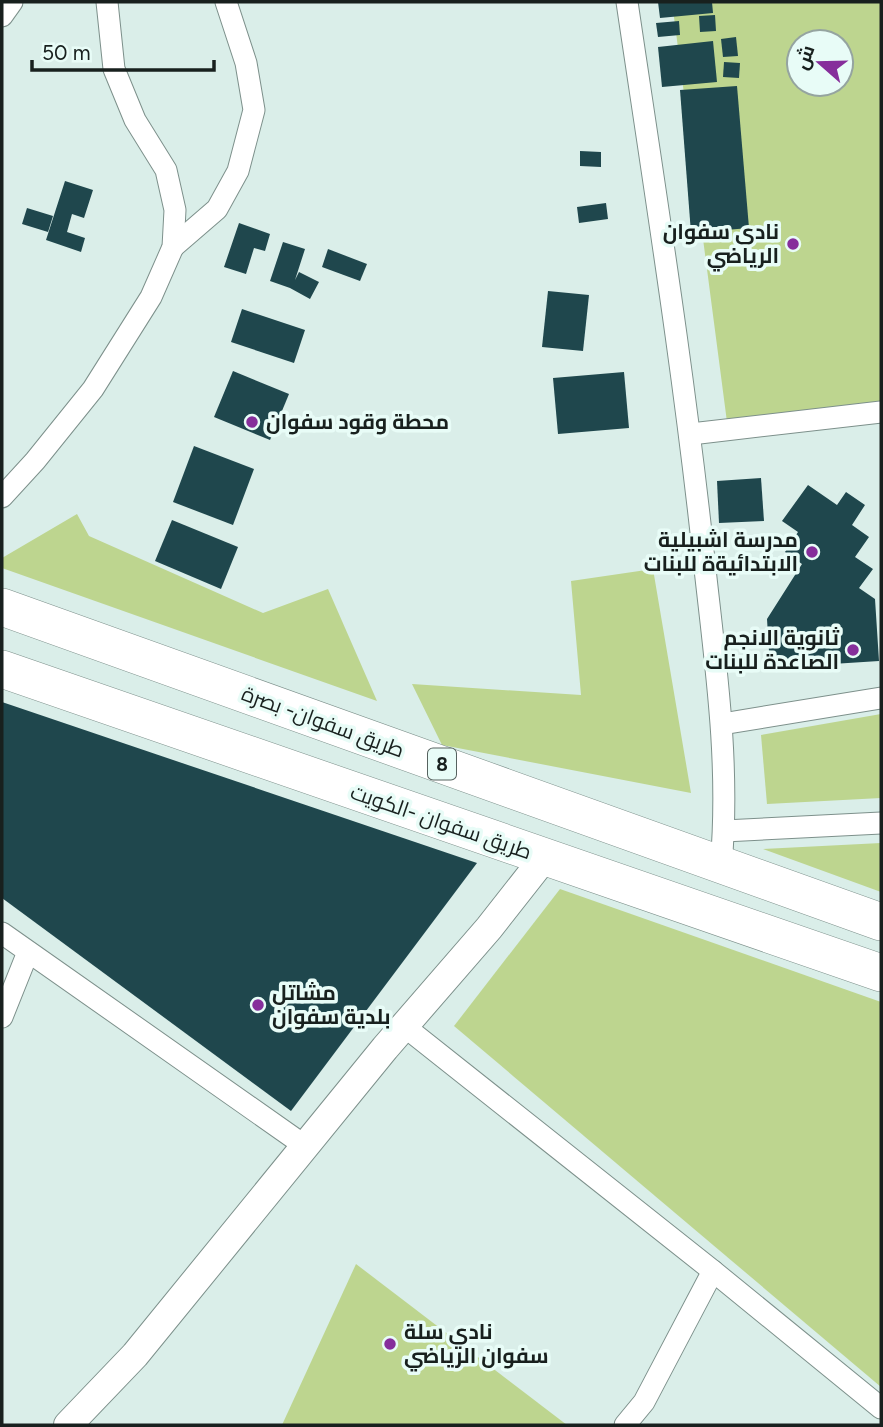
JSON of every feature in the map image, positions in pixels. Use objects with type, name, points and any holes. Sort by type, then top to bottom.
[{"type":"highway","name":"طريق سفوان- بصرة","points":[[2,607],[723,848],[881,922]]},
{"type":"highway","name":"طريق سفوان -الكويت","points":[[2,669],[881,973]]},
{"type":"street","points":[[2,16],[12,2]]},
{"type":"street","points":[[2,497],[93,389],[151,297],[173,247],[175,210],[166,170],[135,120],[114,69],[107,2]]},
{"type":"street","points":[[173,247],[217,209],[238,172],[254,110],[246,63],[226,2]]},
{"type":"street","points":[[626,2],[691,434],[722,724],[723,848],[881,823]]},
{"type":"street","points":[[691,434],[881,412]]},
{"type":"street","points":[[722,724],[881,698]]},
{"type":"street","points":[[68,1425],[135,1355],[304,1146],[489,928],[544,858]]},
{"type":"street","points":[[2,933],[304,1146]]},
{"type":"street","points":[[2,1017],[28,952]]},
{"type":"street","points":[[404,1026],[881,1408]]},
{"type":"street","points":[[625,1425],[644,1402],[713,1271]]},
{"type":"green space","name":"نادي سفوان الرياضي","points":[[672,2],[881,2],[881,404],[727,422]]},
{"type":"green space","points":[[77,514],[89,536],[263,613],[328,589],[377,701],[2,568],[2,558]]},
{"type":"green space","points":[[653,569],[691,793],[442,745],[412,684],[581,695],[571,581]]},
{"type":"green space","points":[[881,714],[881,798],[767,804],[761,735]]},
{"type":"green space","points":[[881,843],[881,892],[763,849]]},
{"type":"green space","points":[[560,889],[881,1002],[881,1387],[454,1026]]},
{"type":"green space","name":"نادي سلة سفوان الرياضي","points":[[356,1264],[567,1425],[282,1425]]},
{"type":"building","points":[[658,2],[712,2],[713,13],[660,18]]},
{"type":"building","points":[[715,15],[716,31],[700,32],[699,16]]},
{"type":"building","points":[[679,21],[680,35],[658,37],[656,23]]},
{"type":"building","points":[[736,37],[738,56],[723,57],[721,39]]},
{"type":"building","points":[[713,41],[717,82],[662,87],[658,47]]},
{"type":"building","points":[[724,62],[740,63],[739,78],[723,77]]},
{"type":"building","points":[[737,86],[749,228],[691,233],[680,90]]},
{"type":"building","points":[[580,151],[601,152],[601,167],[580,166]]},
{"type":"building","points":[[65,181],[93,190],[84,218],[72,214],[67,232],[85,238],[81,252],[46,240]]},
{"type":"building","points":[[606,203],[608,219],[579,223],[577,207]]},
{"type":"building","points":[[27,208],[53,216],[48,232],[22,224]]},
{"type":"building","points":[[239,223],[270,234],[265,251],[254,248],[246,274],[224,267]]},
{"type":"building","points":[[283,242],[305,249],[295,280],[299,272],[319,282],[310,299],[270,281]]},
{"type":"building","points":[[328,249],[367,264],[360,281],[322,267]]},
{"type":"building","points":[[548,291],[589,295],[583,351],[542,347]]},
{"type":"building","points":[[242,309],[305,330],[294,363],[231,342]]},
{"type":"building","points":[[233,371],[289,394],[270,440],[214,417]]},
{"type":"building","points":[[624,372],[629,428],[558,434],[553,378]]},
{"type":"building","points":[[194,446],[254,469],[233,525],[173,502]]},
{"type":"building","points":[[761,478],[764,521],[719,523],[717,481]]},
{"type":"building","points":[[808,485],[837,505],[846,492],[865,505],[852,525],[869,537],[855,557],[873,569],[859,588],[875,599],[879,661],[770,668],[767,619],[802,564],[785,552],[798,532],[782,521]]},
{"type":"building","points":[[172,520],[238,547],[221,589],[155,561]]},
{"type":"building","name":"مشاتل بلدية سفوان","points":[[2,702],[477,863],[291,1111],[2,898]]},
{"type":"place","name":"نادي سفوان الرياضي","points":[[793,244]]},
{"type":"place","name":"محطة وقود سفوان","points":[[252,422]]},
{"type":"place","name":"مدرسة اشبيلية الابتدائيةة للبنات","points":[[812,552]]},
{"type":"place","name":"ثانوية الانجم الصاعدة للبنات","points":[[853,650]]},
{"type":"place","name":"مشاتل بلدية سفوان","points":[[258,1005]]},
{"type":"place","name":"نادي سلة سفوان الرياضي","points":[[390,1344]]}]
